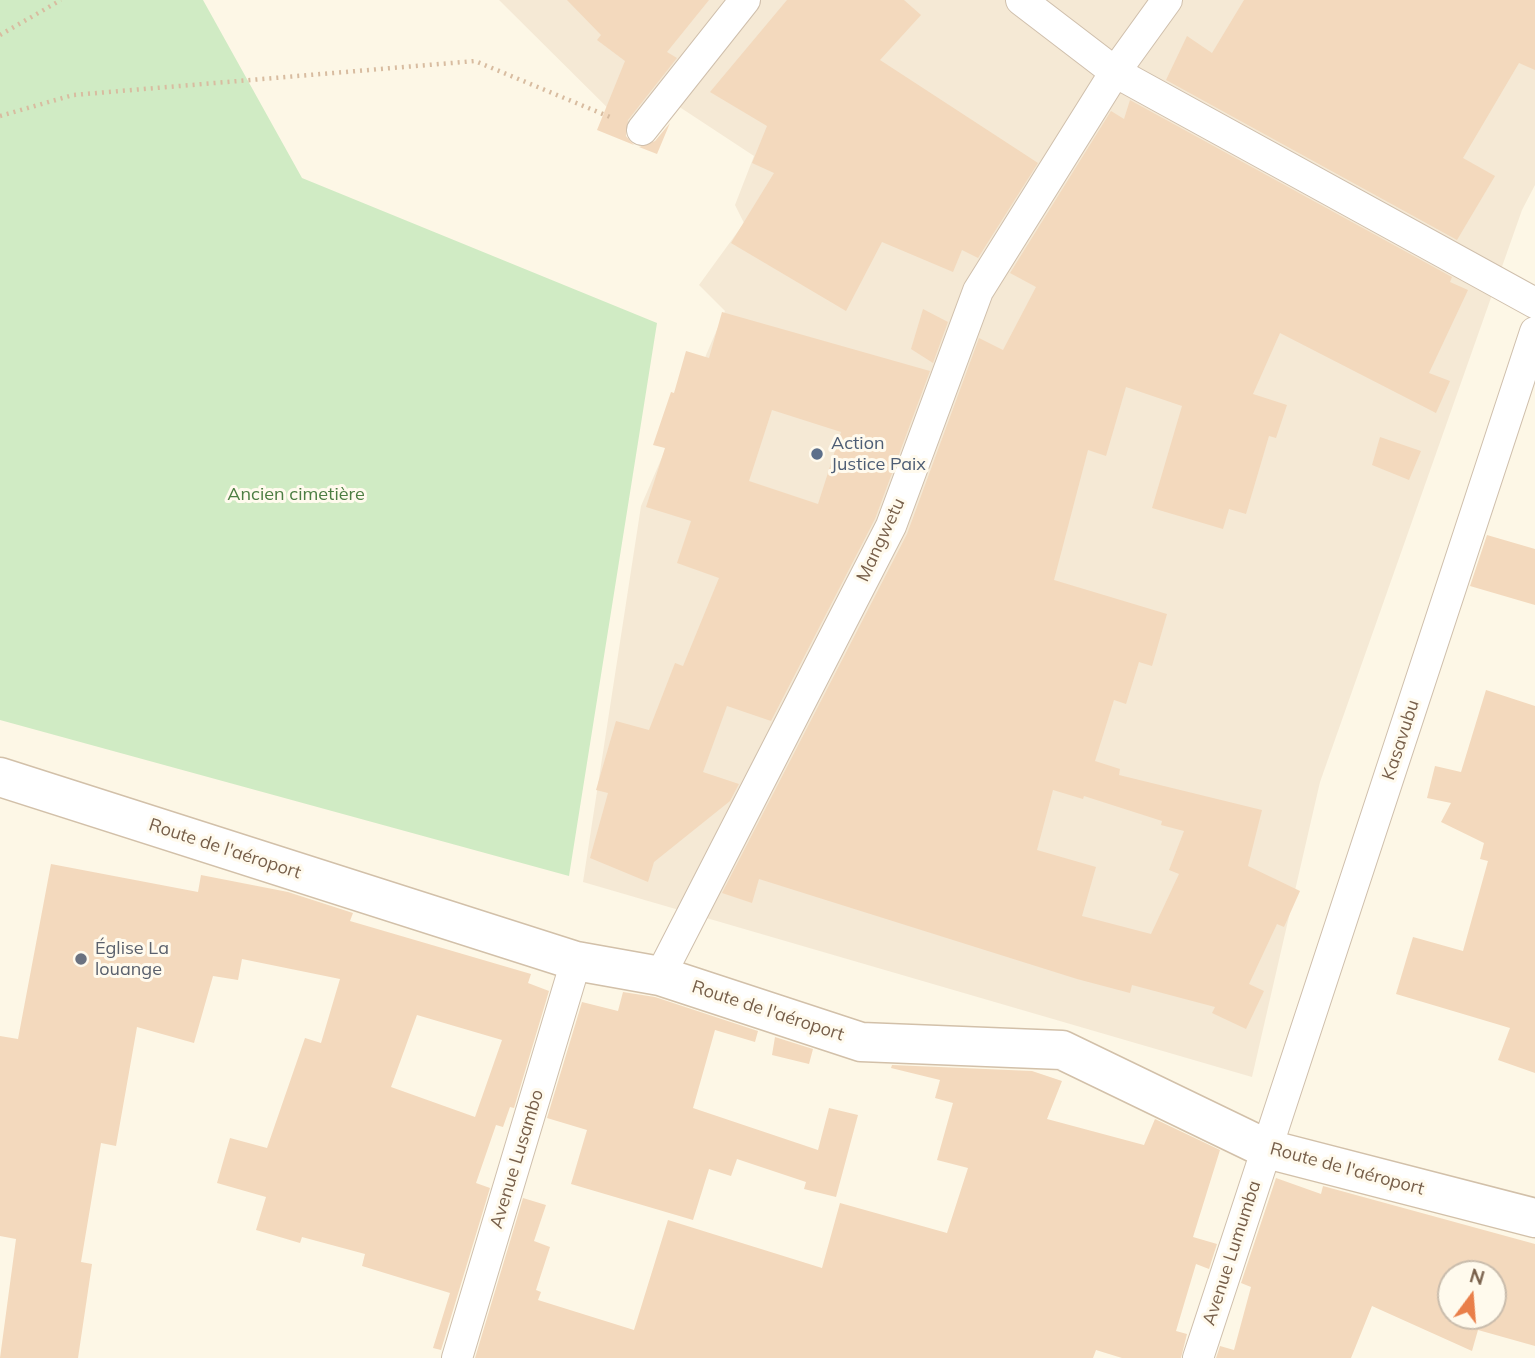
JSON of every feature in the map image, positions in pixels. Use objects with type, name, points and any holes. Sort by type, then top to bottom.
[{"type":"street","points":[[642,130],[745,0]]},
{"type":"street","points":[[1021,0],[1115,72],[1535,303]]},
{"type":"street","name":"Mangwetu","points":[[660,976],[891,526],[978,291],[1115,72],[1167,0]]},
{"type":"street","name":"Kasavubu","points":[[1268,1149],[1535,332]]},
{"type":"street","name":"Route de l'aéroport","points":[[0,777],[576,961],[660,976],[861,1042],[1062,1050],[1268,1149],[1535,1218]]},
{"type":"street","name":"Avenue Lusambo","points":[[457,1358],[576,961]]},
{"type":"street","name":"Avenue Lumumba","points":[[1198,1358],[1268,1149]]},
{"type":"path","points":[[0,36],[61,0]]},
{"type":"path","points":[[0,116],[73,95],[475,61],[642,130]]},
{"type":"shaded area","points":[[499,0],[1535,0],[1535,185],[1522,210],[1320,782],[1252,1077],[583,882],[641,506],[725,311],[699,285],[744,223],[735,205],[754,156],[678,106],[645,145]]},
{"type":"green space","name":"Ancien cimetière","points":[[0,0],[203,0],[302,178],[657,323],[569,876],[0,720]]},
{"type":"building","points":[[567,0],[709,0],[667,52],[677,58],[628,120],[626,136],[634,145],[597,130],[625,61],[597,40],[601,35]]},
{"type":"building","points":[[787,0],[904,0],[921,15],[880,60],[1038,163],[978,258],[962,250],[953,272],[882,242],[846,311],[731,243],[774,173],[752,163],[767,126],[710,92]]},
{"type":"building","points":[[1244,0],[1535,0],[1535,70],[1519,63],[1463,158],[1495,176],[1457,240],[1166,80],[1187,36],[1212,53]]},
{"type":"building","points":[[1130,100],[1452,277],[1450,282],[1468,290],[1429,373],[1450,381],[1436,413],[1280,333],[1253,394],[1287,405],[1276,438],[1269,436],[1246,514],[1229,509],[1223,529],[1152,508],[1182,406],[1126,387],[1106,456],[1088,450],[1054,580],[1167,614],[1152,666],[1139,662],[1126,704],[1114,700],[1095,761],[1120,769],[1119,775],[1262,810],[1248,866],[1300,891],[1284,927],[1277,924],[1249,984],[1264,991],[1246,1029],[1212,1013],[1215,1007],[1132,985],[1130,993],[1077,979],[759,879],[752,903],[722,893],[907,534],[979,338],[1003,350],[1036,287],[1010,273],[1111,111],[1124,119]],"holes":[[[1053,790],[1083,799],[1084,796],[1162,821],[1161,825],[1184,831],[1169,870],[1179,874],[1151,934],[1082,916],[1096,867],[1037,850]]]},
{"type":"building","points":[[670,123],[657,154],[639,147],[655,141]]},
{"type":"building","points":[[923,309],[948,322],[933,363],[911,349]]},
{"type":"building","points":[[722,312],[930,371],[875,519],[771,721],[727,706],[703,772],[739,784],[730,801],[654,862],[648,882],[590,858],[608,793],[596,790],[616,721],[649,730],[675,663],[683,666],[719,578],[677,563],[691,521],[646,507],[665,448],[653,445],[671,392],[674,393],[686,351],[709,358]],"holes":[[[772,410],[841,432],[818,504],[749,481]]]},
{"type":"building","points":[[1380,437],[1421,451],[1409,480],[1372,465]]},
{"type":"building","points":[[1487,535],[1535,549],[1535,605],[1470,586]]},
{"type":"building","points":[[1486,690],[1535,706],[1535,1073],[1498,1060],[1510,1028],[1396,994],[1413,937],[1463,951],[1488,861],[1480,859],[1484,843],[1441,822],[1451,803],[1427,798],[1435,766],[1461,772]]},
{"type":"building","points":[[51,864],[198,892],[201,875],[288,892],[353,913],[350,921],[531,974],[528,983],[549,991],[514,1108],[510,1107],[503,1127],[496,1125],[476,1183],[490,1188],[441,1350],[433,1348],[450,1293],[362,1266],[365,1254],[302,1237],[300,1243],[256,1230],[266,1197],[217,1183],[230,1138],[267,1148],[305,1038],[321,1043],[340,979],[242,959],[238,980],[213,976],[194,1043],[137,1027],[116,1146],[101,1143],[81,1262],[92,1264],[78,1358],[0,1358],[16,1239],[0,1236],[0,1036],[18,1039]],"holes":[[[417,1015],[502,1040],[475,1117],[391,1087]]]},
{"type":"building","points":[[623,992],[655,997],[758,1031],[755,1042],[715,1030],[693,1108],[818,1150],[829,1108],[858,1115],[836,1197],[804,1189],[806,1182],[737,1159],[731,1176],[709,1169],[693,1220],[571,1184],[587,1130],[547,1118],[582,1002],[618,1011]]},
{"type":"building","points":[[775,1037],[813,1049],[809,1064],[772,1055]]},
{"type":"building","points":[[892,1065],[1032,1071],[1062,1081],[1047,1119],[1144,1145],[1155,1119],[1220,1150],[1193,1237],[1217,1244],[1209,1269],[1196,1264],[1176,1331],[1187,1334],[1181,1358],[1122,1358],[1096,1350],[1093,1358],[475,1358],[523,1198],[546,1205],[534,1241],[550,1247],[536,1290],[541,1292],[538,1300],[634,1330],[668,1220],[822,1268],[840,1203],[947,1233],[968,1168],[937,1160],[953,1103],[935,1098],[940,1080],[891,1068]]},
{"type":"building","points":[[1276,1178],[1321,1194],[1323,1186],[1535,1244],[1535,1346],[1478,1330],[1472,1351],[1372,1306],[1351,1358],[1216,1358],[1220,1346],[1234,1350],[1251,1287],[1241,1283]]},
{"type":"place","name":"Action Justice Paix","points":[[817,454]]},
{"type":"place","name":"Église La louange","points":[[81,959]]}]
